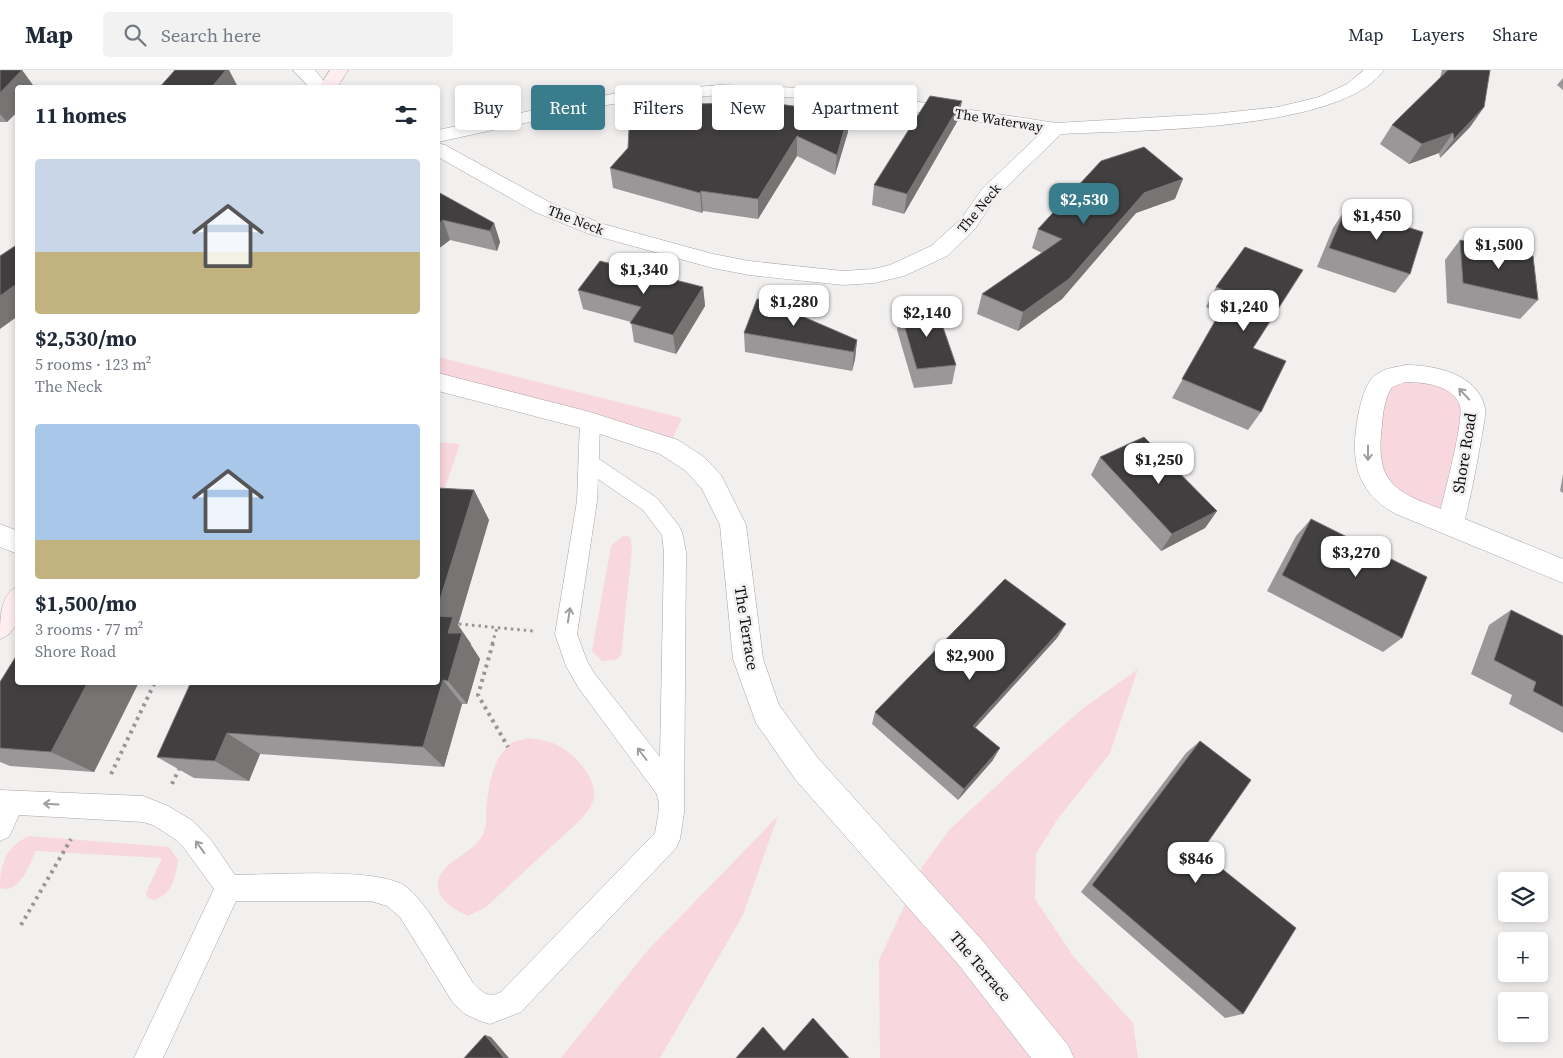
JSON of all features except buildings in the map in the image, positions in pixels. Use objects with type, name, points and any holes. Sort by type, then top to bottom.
[{"type":"main road","points":[[330,85],[339,70]]},
{"type":"main road","points":[[0,626],[15,603]]},
{"type":"street","points":[[302,70],[309,74],[318,85]]},
{"type":"street","name":"The Waterway","points":[[440,136],[612,99],[720,90],[835,94],[1056,129],[1213,120],[1278,114],[1325,101],[1353,88],[1375,70]]},
{"type":"street","name":"The Neck","points":[[440,150],[542,207],[596,229],[713,262],[749,268],[843,278],[874,276],[896,271],[939,251],[968,224],[989,193],[1056,129]]},
{"type":"street","name":"Shore Road","points":[[1450,525],[1465,462],[1473,413],[1470,400],[1456,386],[1431,375],[1412,373],[1391,377],[1381,384],[1370,418],[1368,463],[1372,475],[1386,494],[1396,501],[1450,525],[1563,571]]},
{"type":"street","name":"The Terrace","points":[[440,383],[590,421],[669,447],[695,464],[712,482],[733,525],[748,659],[767,714],[806,768],[970,952],[1055,1058]]},
{"type":"street","points":[[0,536],[15,542]]},
{"type":"lane","points":[[590,421],[588,501],[566,634],[577,666],[586,680],[665,784],[670,794]]},
{"type":"lane","points":[[228,888],[371,888],[395,895],[409,908],[463,992],[473,1004],[482,1009],[500,1009],[511,1002],[667,839],[671,813],[675,552],[672,532],[650,504],[589,462]]},
{"type":"lane","points":[[0,828],[6,802],[143,809],[176,822],[197,842],[228,888]]},
{"type":"lane","points":[[148,1058],[228,888]]},
{"type":"path","points":[[459,624],[566,634]]},
{"type":"path","points":[[496,628],[478,695],[508,747]]},
{"type":"path","points":[[120,776],[111,776],[154,685]]},
{"type":"path","points":[[158,814],[182,763]]},
{"type":"path","points":[[165,780],[174,780]]},
{"type":"path","points":[[21,925],[72,838]]},
{"type":"shaded area","points":[[440,358],[682,418],[669,447],[590,421],[440,383]]},
{"type":"shaded area","points":[[1401,374],[1463,392],[1450,525],[1408,507],[1367,451],[1372,409]]},
{"type":"shaded area","points":[[440,442],[460,444],[443,493],[440,493]]},
{"type":"shaded area","points":[[623,536],[628,536],[631,540],[632,550],[621,655],[615,660],[602,661],[592,651],[611,546]]},
{"type":"shaded area","points":[[1138,669],[1110,753],[1057,820],[1036,854],[1035,899],[1073,956],[1133,1023],[1138,1058],[880,1058],[879,960],[923,866],[949,830],[1021,763],[1082,709]]},
{"type":"shaded area","points":[[527,738],[554,744],[571,754],[579,762],[590,779],[593,787],[593,800],[588,810],[578,822],[487,906],[468,916],[455,909],[443,899],[439,893],[439,879],[448,866],[471,849],[481,838],[486,826],[486,809],[496,764],[505,749],[512,743]]},
{"type":"shaded area","points":[[778,816],[743,915],[660,1058],[561,1058],[648,950]]},
{"type":"shaded area","points":[[30,836],[169,847],[178,860],[174,879],[165,894],[154,900],[147,897],[146,893],[162,858],[36,851],[18,883],[7,889],[0,888],[1,871],[10,850]]}]
